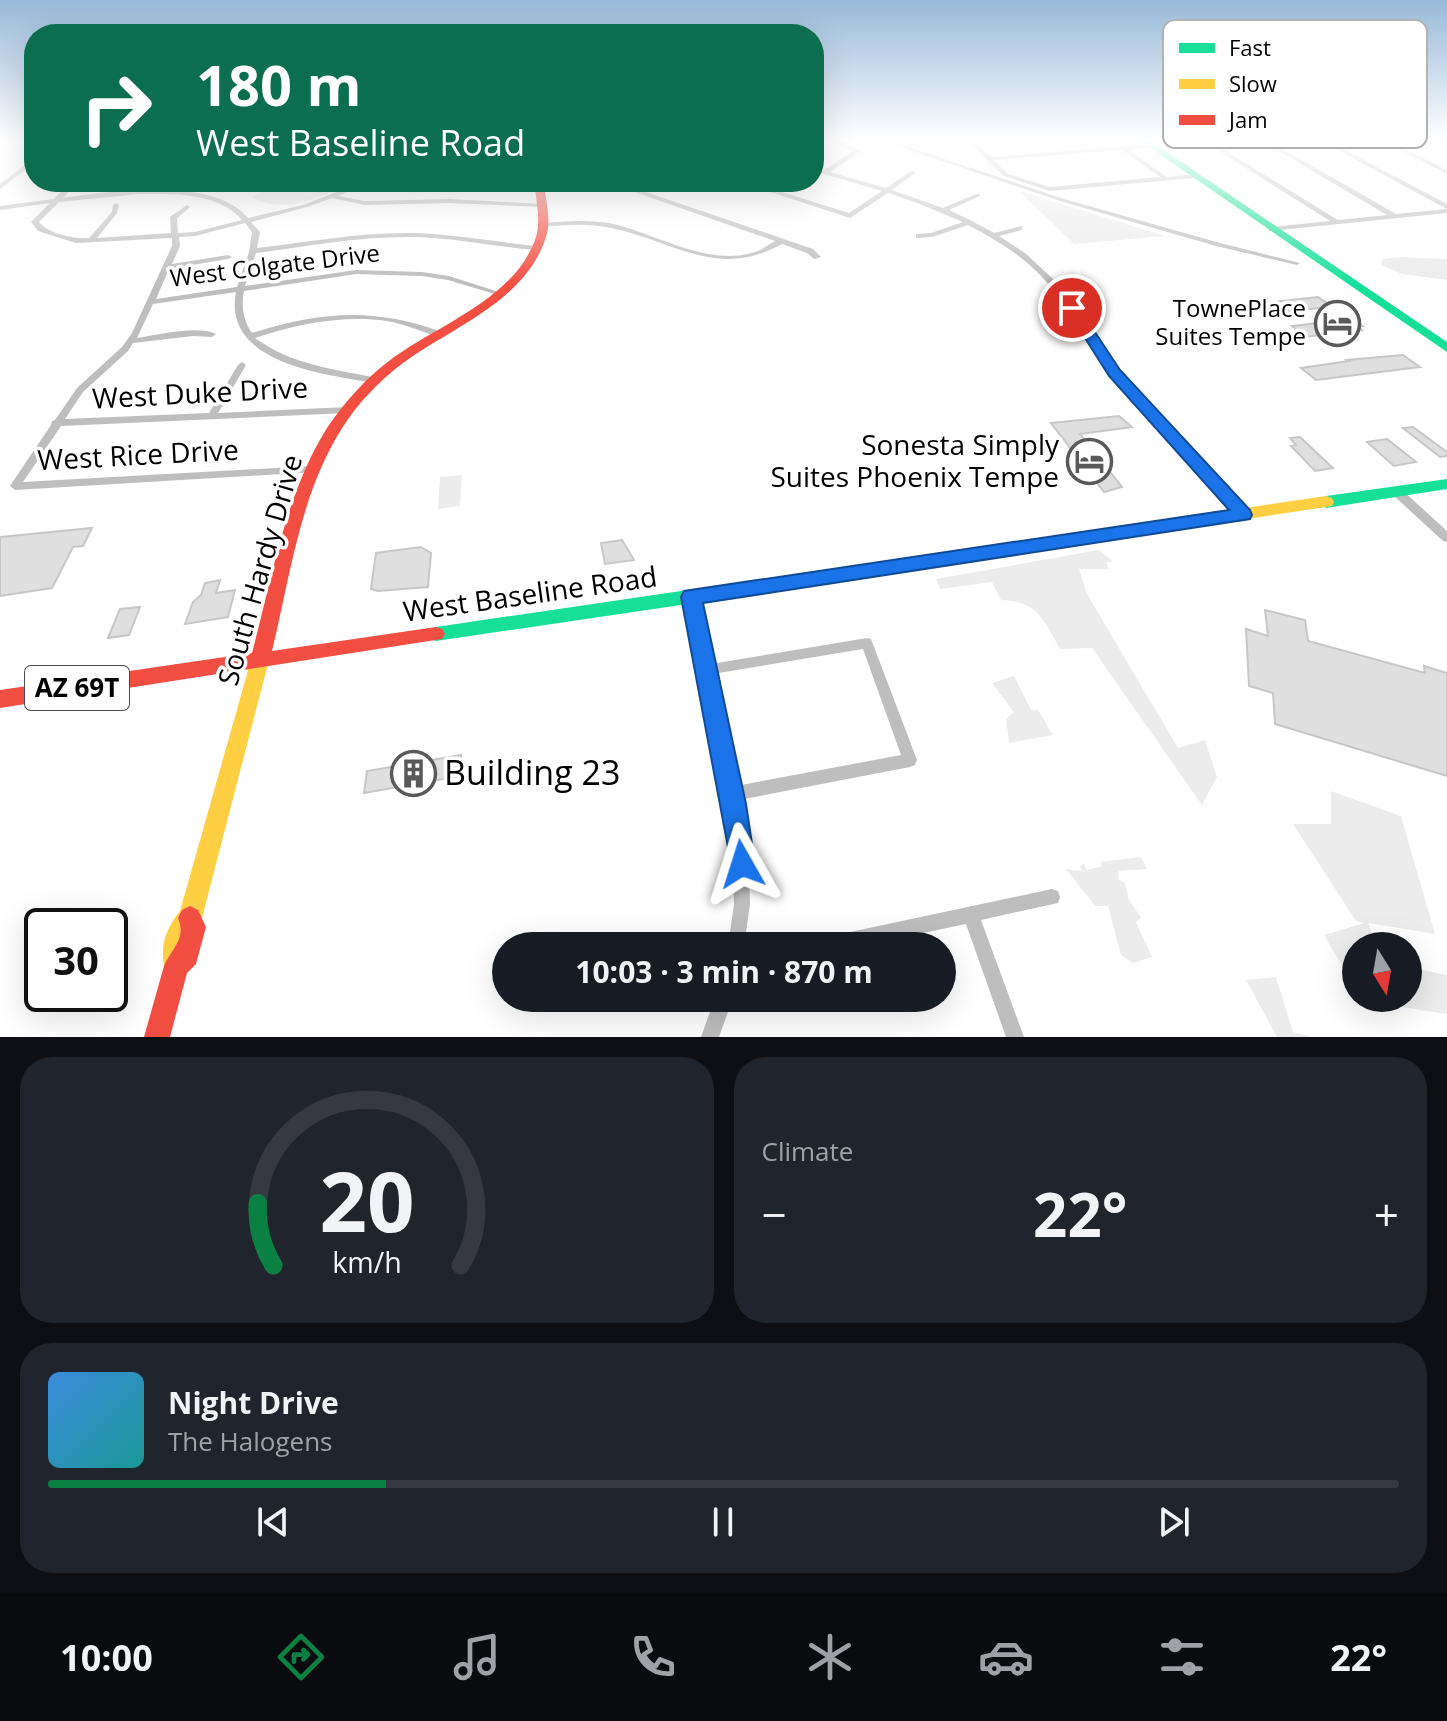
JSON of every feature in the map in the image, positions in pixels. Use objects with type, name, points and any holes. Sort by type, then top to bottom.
[{"type":"street","points":[[1213,188],[1447,348]]},
{"type":"street","points":[[1282,188],[1336,222]]},
{"type":"street","points":[[1347,188],[1395,216]]},
{"type":"street","points":[[1410,188],[1447,209]]},
{"type":"street","points":[[774,192],[850,216],[888,189],[970,222],[1031,262],[1056,287],[1115,373],[1243,515]]},
{"type":"street","points":[[65,192],[36,218],[36,226],[67,239],[90,241],[177,235],[251,221],[345,192]]},
{"type":"street","name":"South Hardy Drive","points":[[157,1037],[176,966],[187,955],[194,927],[190,918],[311,470],[330,434],[374,380],[436,333],[498,293],[521,271],[537,248],[543,225],[540,192]]},
{"type":"street","points":[[0,208],[133,193],[169,193],[231,205],[251,221],[256,232],[238,314],[249,337],[268,352],[291,362],[374,380]]},
{"type":"street","points":[[640,193],[810,251],[817,257]]},
{"type":"street","points":[[944,210],[978,195]]},
{"type":"street","points":[[334,197],[365,203],[449,201],[541,206]]},
{"type":"street","points":[[90,241],[115,212],[116,205]]},
{"type":"street","points":[[55,423],[80,390],[131,341],[176,246],[173,217],[187,207]]},
{"type":"street","points":[[1272,229],[1447,209]]},
{"type":"street","points":[[919,236],[932,235],[970,222]]},
{"type":"street","points":[[543,225],[606,224],[689,253],[709,256],[763,252],[781,241]]},
{"type":"street","points":[[993,236],[1019,228]]},
{"type":"street","points":[[252,251],[325,240],[393,235],[450,237],[537,248]]},
{"type":"street","points":[[166,267],[228,257]]},
{"type":"street","name":"West Colgate Drive","points":[[150,302],[342,274],[391,272],[449,278],[498,293]]},
{"type":"street","points":[[249,337],[301,321],[345,316],[399,320],[436,333]]},
{"type":"street","points":[[131,341],[193,333],[212,334]]},
{"type":"street","points":[[211,417],[242,365]]},
{"type":"street","name":"West Duke Drive","points":[[55,423],[347,410]]},
{"type":"street","name":"West Rice Drive","points":[[55,423],[15,486],[311,470]]},
{"type":"street","name":"West Baseline Road","points":[[0,699],[1447,484]]},
{"type":"street","points":[[1397,492],[1447,538]]},
{"type":"street","points":[[691,597],[732,794],[742,864],[738,932]]},
{"type":"street","points":[[706,670],[867,643],[910,760],[732,794]]},
{"type":"street","points":[[889,932],[1052,897]]},
{"type":"street","points":[[971,915],[1015,1037]]},
{"type":"street","points":[[710,1037],[719,1012]]},
{"type":"shaded area","points":[[1019,191],[1165,236],[1074,244]]},
{"type":"shaded area","points":[[264,192],[330,192],[303,202],[277,205],[251,197]]},
{"type":"shaded area","points":[[1383,259],[1447,259],[1447,280],[1402,274],[1381,265]]},
{"type":"shaded area","points":[[462,475],[460,506],[438,509],[440,477]]},
{"type":"shaded area","points":[[1099,550],[1113,562],[1106,562],[1109,569],[1079,569],[1087,594],[1178,748],[1205,740],[1217,777],[1202,805],[1092,648],[1060,649],[1032,608],[1001,600],[992,582],[940,589],[936,579]]},
{"type":"shaded area","points":[[1014,676],[1031,710],[1038,710],[1053,735],[1009,743],[1006,719],[1014,712],[992,683]]},
{"type":"shaded area","points":[[1331,791],[1401,816],[1435,934],[1368,923],[1372,932],[1342,932],[1342,966],[1324,935],[1365,923],[1356,921],[1293,824],[1331,824]]},
{"type":"shaded area","points":[[1141,857],[1147,869],[1119,871],[1118,879],[1125,883],[1129,900],[1141,917],[1136,922],[1152,957],[1133,963],[1121,955],[1108,906],[1095,906],[1066,869],[1082,871],[1080,866],[1084,864],[1087,870],[1102,866],[1100,862]]},
{"type":"shaded area","points":[[1422,970],[1447,975],[1447,1014],[1422,1010]]},
{"type":"shaded area","points":[[1276,977],[1293,1032],[1312,1037],[1277,1037],[1246,980]]},
{"type":"building","points":[[1318,297],[1362,326],[1358,326],[1362,330],[1305,337],[1292,326],[1336,321],[1319,308],[1275,313],[1263,303]]},
{"type":"building","points":[[1403,355],[1420,367],[1316,380],[1301,368],[1347,360]]},
{"type":"building","name":"Sonesta Simply Suites Phoenix Tempe","points":[[1119,416],[1132,427],[1080,434],[1122,487],[1104,492],[1051,423]]},
{"type":"building","points":[[1413,427],[1447,452],[1447,456],[1440,457],[1403,428]]},
{"type":"building","points":[[1300,437],[1333,468],[1315,471],[1291,446],[1296,445],[1290,438]]},
{"type":"building","points":[[1387,439],[1416,462],[1394,466],[1367,442]]},
{"type":"building","points":[[92,528],[83,546],[73,547],[52,588],[0,596],[0,537]]},
{"type":"building","points":[[622,540],[634,560],[605,564],[601,543]]},
{"type":"building","points":[[421,547],[431,553],[428,587],[371,589],[376,553]]},
{"type":"building","points":[[220,580],[216,593],[235,590],[228,617],[185,624],[193,602],[201,595],[205,583]]},
{"type":"building","points":[[140,607],[129,635],[108,638],[120,609]]},
{"type":"building","points":[[1265,610],[1305,620],[1308,641],[1425,673],[1424,666],[1447,673],[1447,776],[1275,724],[1273,693],[1249,686],[1246,629],[1268,636]]},
{"type":"building","name":"Building 23","points":[[461,755],[460,776],[364,793],[367,771]]},
{"type":"waterway","points":[[1027,188],[1218,245],[1297,263]]},
{"type":"traffic: fast","points":[[1214,188],[1447,348]]},
{"type":"traffic: fast","points":[[1326,502],[1447,484]]},
{"type":"traffic: fast","points":[[436,634],[864,571]]},
{"type":"traffic: slow","points":[[864,571],[1326,502]]},
{"type":"traffic: slow","points":[[176,966],[176,940],[190,918],[260,660]]},
{"type":"traffic: jam","points":[[260,660],[298,510],[320,453],[334,429],[362,393],[387,369],[479,309],[517,278],[531,259],[541,237],[540,192]]},
{"type":"traffic: jam","points":[[0,699],[436,634]]},
{"type":"traffic: jam","points":[[157,1037],[176,966],[187,955],[194,927],[190,918]]},
{"type":"place","name":"TownePlace Suites Tempe","points":[[1337,323]]},
{"type":"place","name":"Sonesta Simply Suites Phoenix Tempe","points":[[1090,461]]},
{"type":"place","name":"Building 23","points":[[413,773]]},
{"type":"route","points":[[742,864],[734,804],[691,597],[1243,515],[1115,373],[1072,308]]}]
